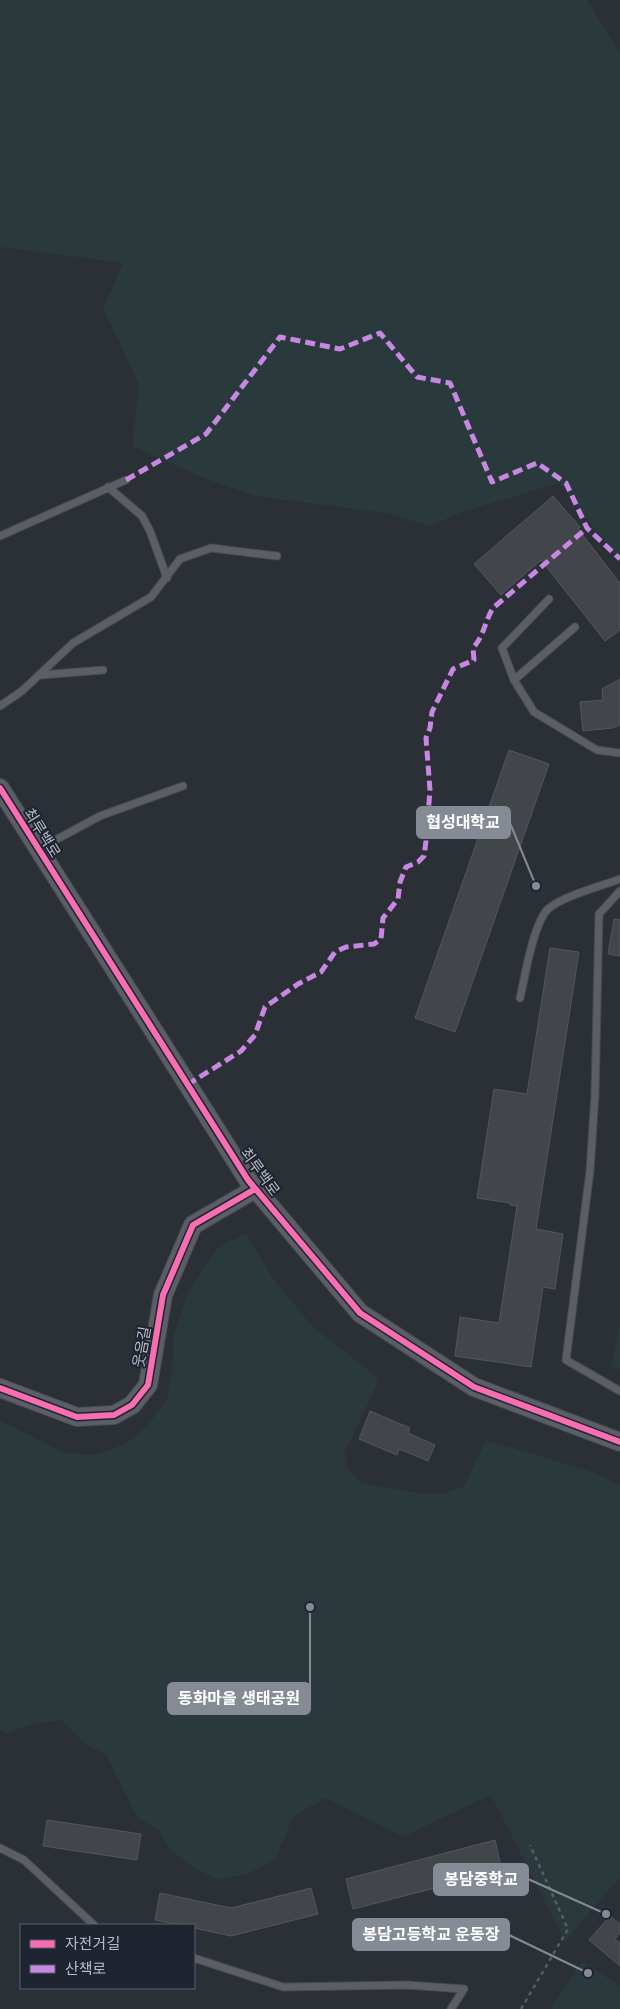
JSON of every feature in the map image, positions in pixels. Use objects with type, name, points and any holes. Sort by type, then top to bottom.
[{"type":"street","name":"최루백로","points":[[0,788],[255,1189],[360,1314],[474,1387],[620,1442]]},
{"type":"street","name":"웃음길","points":[[0,1388],[77,1418],[114,1415],[132,1404],[148,1385],[163,1295],[193,1224],[255,1189]]},
{"type":"lane","points":[[0,536],[126,480]]},
{"type":"lane","points":[[108,487],[142,516],[150,531],[167,578]]},
{"type":"lane","points":[[0,706],[22,691],[73,643],[151,597],[180,559],[211,548],[277,556]]},
{"type":"lane","points":[[549,599],[502,648],[514,680],[534,712],[597,750],[620,753]]},
{"type":"lane","points":[[514,680],[575,627]]},
{"type":"lane","points":[[40,675],[103,670]]},
{"type":"lane","points":[[38,849],[100,816],[183,786]]},
{"type":"lane","points":[[520,998],[536,933],[548,910],[571,896],[620,878]]},
{"type":"lane","points":[[620,892],[599,914],[594,1114],[590,1171],[566,1360],[620,1391]]},
{"type":"lane","points":[[0,1848],[24,1860],[93,1924]]},
{"type":"lane","points":[[195,1958],[283,1987],[407,1985],[464,1989],[451,2009]]},
{"type":"path","points":[[521,2009],[568,1929],[530,1845]]},
{"type":"shaded area","points":[[0,0],[587,0],[620,52],[620,561],[559,483],[460,513],[430,526],[384,513],[255,496],[206,479],[132,446],[139,384],[103,309],[123,263],[0,247]]},
{"type":"shaded area","points":[[246,1233],[272,1277],[312,1326],[376,1376],[378,1383],[345,1452],[347,1467],[361,1483],[427,1494],[442,1494],[464,1486],[486,1440],[593,1472],[620,1485],[620,1877],[565,1942],[491,1795],[403,1837],[325,1798],[293,1817],[276,1859],[248,1874],[219,1880],[195,1869],[171,1850],[159,1831],[137,1817],[106,1755],[89,1746],[61,1720],[33,1724],[7,1733],[0,1729],[0,1420],[65,1453],[95,1455],[126,1443],[148,1425],[167,1399],[172,1371],[173,1336],[187,1295],[219,1246]]},
{"type":"shaded area","points":[[620,1325],[620,1369],[611,1368]]},
{"type":"shaded area","points":[[582,1961],[620,1986],[620,2009],[550,2009]]},
{"type":"building","points":[[553,496],[580,527],[578,529],[620,583],[620,630],[605,641],[541,560],[501,595],[474,564]]},
{"type":"building","points":[[620,679],[620,725],[612,728],[583,731],[580,702],[603,700],[602,689]]},
{"type":"building","points":[[509,750],[549,764],[455,1032],[415,1018]]},
{"type":"building","points":[[614,919],[620,920],[620,956],[608,954]]},
{"type":"building","points":[[550,948],[579,952],[536,1229],[563,1234],[555,1289],[543,1287],[531,1367],[455,1356],[460,1317],[499,1323],[517,1206],[510,1205],[510,1203],[477,1198],[494,1089],[527,1094]]},
{"type":"building","points":[[370,1411],[410,1428],[408,1433],[435,1445],[428,1461],[399,1449],[397,1455],[359,1439]]},
{"type":"building","points":[[47,1820],[141,1834],[137,1860],[43,1846]]},
{"type":"building","points":[[495,1840],[502,1871],[353,1909],[346,1879]]},
{"type":"building","points":[[311,1888],[318,1914],[231,1936],[195,1928],[195,1924],[175,1924],[155,1920],[160,1893],[231,1908]]},
{"type":"building","points":[[610,1916],[620,1924],[620,1933],[615,1939],[620,1943],[620,1966],[589,1940]]},
{"type":"marked path","points":[[126,480],[206,434],[280,337],[340,349],[380,333],[417,377],[450,383],[492,482],[537,463],[566,483],[587,528],[620,559]]},
{"type":"marked path","points":[[187,1085],[241,1051],[255,1035],[265,1007],[298,984],[321,972],[335,952],[346,947],[374,944],[381,939],[383,918],[398,899],[400,882],[406,867],[418,862],[424,856],[430,790],[426,738],[430,728],[432,712],[453,669],[474,660],[473,648],[480,638],[493,608],[587,528]]},
{"type":"cycle path","points":[[0,788],[248,1180],[360,1313],[474,1387],[620,1442]]},
{"type":"cycle path","points":[[0,1388],[77,1417],[114,1415],[132,1405],[148,1385],[163,1295],[193,1225],[255,1189]]},
{"type":"place","name":"협성대학교","points":[[536,886]]},
{"type":"place","name":"동화마을 생태공원","points":[[310,1607]]},
{"type":"place","name":"봉담중학교","points":[[606,1914]]},
{"type":"place","name":"봉담고등학교 운동장","points":[[588,1973]]}]
